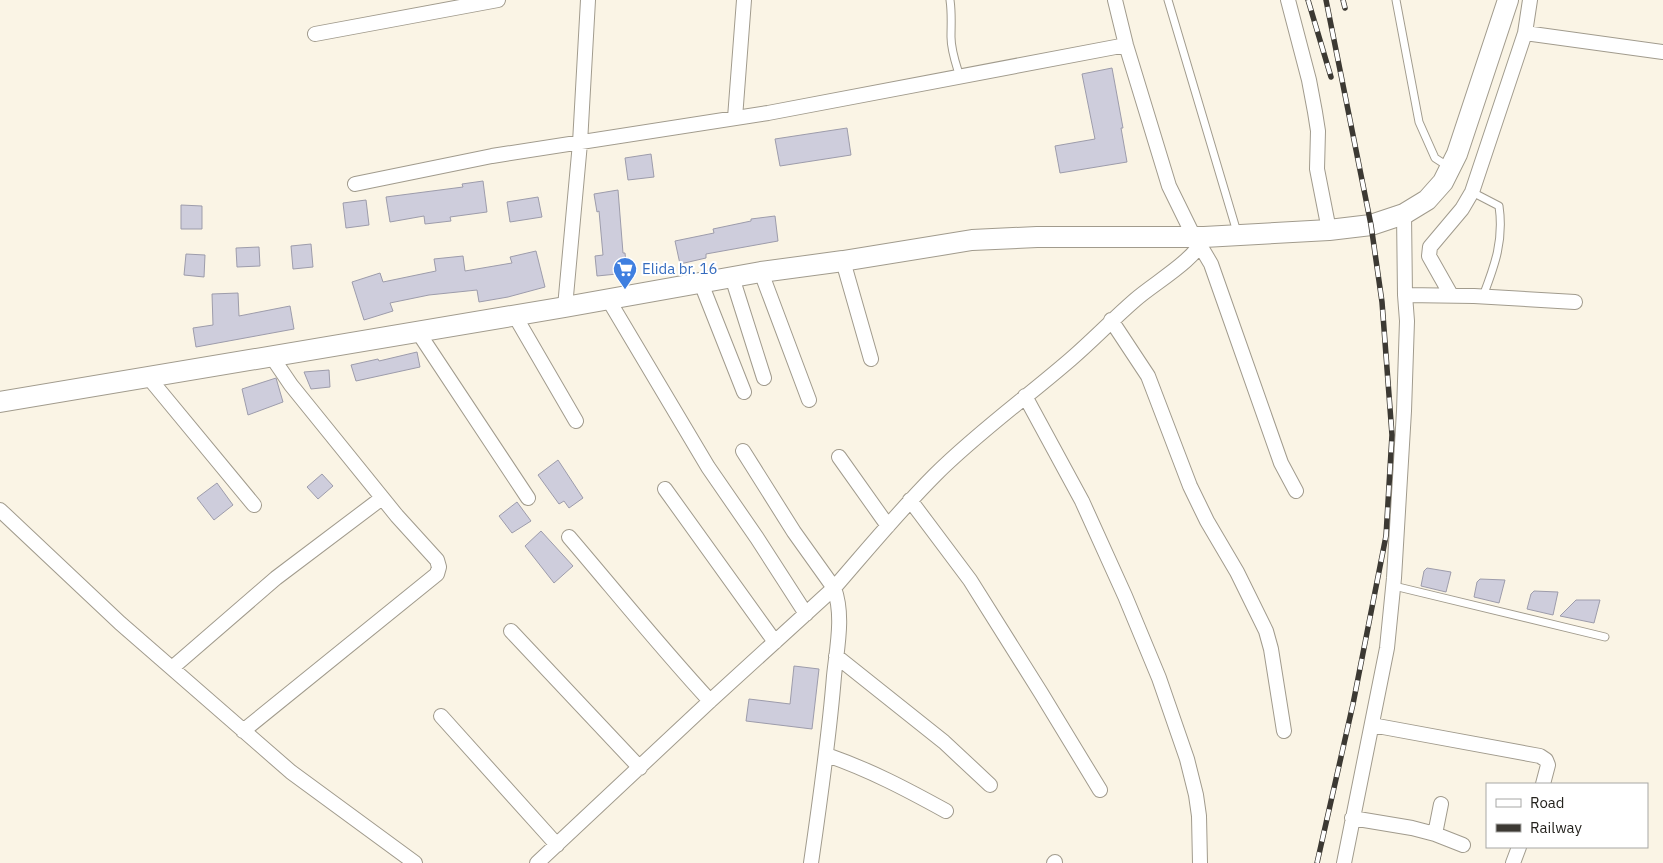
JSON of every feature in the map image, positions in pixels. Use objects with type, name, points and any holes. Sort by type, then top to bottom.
[{"type":"main road","points":[[0,402],[514,316],[761,272],[972,240],[1037,237],[1200,240],[1238,235],[1330,230],[1371,225],[1404,214],[1427,200],[1444,182],[1451,168],[1508,0]]},
{"type":"street","points":[[315,34],[498,0]]},
{"type":"street","points":[[565,307],[580,143],[588,0]]},
{"type":"street","points":[[735,118],[744,0]]},
{"type":"street","points":[[1115,0],[1126,45],[1169,186],[1200,240],[1210,264],[1281,463],[1296,491]]},
{"type":"street","points":[[1288,0],[1309,80],[1315,112],[1318,131],[1317,168],[1330,230]]},
{"type":"street","points":[[1451,295],[1439,277],[1429,256],[1430,247],[1462,209],[1472,192],[1526,33],[1530,0]]},
{"type":"street","points":[[1526,33],[1663,52]]},
{"type":"street","points":[[355,184],[492,156],[735,118],[1126,45]]},
{"type":"street","points":[[1344,863],[1387,648],[1394,586],[1407,321],[1404,214]]},
{"type":"street","points":[[537,863],[834,588],[910,500],[936,474],[1071,358],[1146,290],[1185,262],[1200,240]]},
{"type":"street","points":[[843,261],[871,359]]},
{"type":"street","points":[[761,272],[810,400]]},
{"type":"street","points":[[732,277],[764,378]]},
{"type":"street","points":[[701,282],[744,392]]},
{"type":"street","points":[[1405,294],[1483,296],[1575,302]]},
{"type":"street","points":[[608,299],[708,467],[806,614]]},
{"type":"street","points":[[514,316],[576,421]]},
{"type":"street","points":[[1111,320],[1148,376],[1190,486],[1207,521],[1237,572],[1266,631],[1280,697],[1284,731]]},
{"type":"street","points":[[418,332],[528,498]]},
{"type":"street","points":[[244,731],[437,574],[439,567],[436,560],[382,498],[291,385],[272,357]]},
{"type":"street","points":[[149,378],[254,505]]},
{"type":"street","points":[[1025,396],[1082,501],[1159,678],[1187,759],[1196,795],[1199,816],[1200,863]]},
{"type":"street","points":[[743,451],[794,532],[834,588],[838,599],[836,656],[827,755],[811,863]]},
{"type":"street","points":[[839,457],[888,526]]},
{"type":"street","points":[[665,489],[775,642]]},
{"type":"street","points":[[172,668],[276,578],[382,498]]},
{"type":"street","points":[[910,500],[970,580],[1100,790]]},
{"type":"street","points":[[0,510],[120,623],[291,772],[415,863]]},
{"type":"street","points":[[569,537],[636,615],[673,662],[710,701]]},
{"type":"street","points":[[511,631],[640,768]]},
{"type":"street","points":[[836,656],[944,742],[990,784]]},
{"type":"street","points":[[441,716],[557,845]]},
{"type":"street","points":[[1372,725],[1540,756],[1546,760],[1548,765],[1543,783]]},
{"type":"street","points":[[827,755],[861,766],[946,811]]},
{"type":"street","points":[[1435,834],[1441,804]]},
{"type":"street","points":[[1352,818],[1412,828],[1435,834],[1462,845]]},
{"type":"street","points":[[1514,863],[1519,848]]},
{"type":"lane","points":[[950,0],[953,16],[952,50],[960,77]]},
{"type":"lane","points":[[1168,0],[1238,235]]},
{"type":"lane","points":[[1396,0],[1419,122],[1435,158],[1451,168]]},
{"type":"lane","points":[[1472,192],[1499,206],[1500,215],[1497,260],[1483,296]]},
{"type":"lane","points":[[1394,586],[1605,637]]},
{"type":"building","points":[[1112,68],[1127,162],[1060,173],[1055,146],[1095,139],[1082,74]]},
{"type":"building","points":[[847,128],[851,155],[780,166],[775,139]]},
{"type":"building","points":[[651,154],[654,177],[628,180],[625,158]]},
{"type":"building","points":[[483,181],[487,212],[450,217],[451,221],[425,224],[424,216],[390,222],[386,197],[463,187],[462,184]]},
{"type":"building","points":[[618,190],[623,253],[625,253],[627,273],[597,276],[595,256],[603,255],[599,211],[597,212],[594,194]]},
{"type":"building","points":[[538,197],[542,217],[510,222],[507,202]]},
{"type":"building","points":[[366,200],[369,225],[346,228],[343,203]]},
{"type":"building","points":[[181,205],[202,206],[202,229],[181,229]]},
{"type":"building","points":[[775,216],[778,241],[706,254],[706,258],[680,264],[675,241],[714,233],[713,229],[751,221],[751,219]]},
{"type":"building","points":[[311,244],[313,267],[293,269],[291,246]]},
{"type":"building","points":[[259,247],[260,266],[237,267],[236,248]]},
{"type":"building","points":[[536,251],[545,287],[508,297],[479,302],[477,290],[429,295],[390,303],[393,311],[364,320],[352,282],[380,273],[383,282],[436,271],[434,259],[463,256],[465,271],[512,263],[510,257]]},
{"type":"building","points":[[186,254],[205,255],[204,277],[184,275]]},
{"type":"building","points":[[238,293],[239,316],[290,306],[294,329],[196,347],[193,328],[213,325],[212,294]]},
{"type":"building","points":[[417,352],[420,367],[356,381],[351,365]]},
{"type":"building","points":[[329,370],[330,387],[311,389],[304,372]]},
{"type":"building","points":[[276,378],[283,402],[248,415],[242,389]]},
{"type":"building","points":[[558,460],[583,498],[569,508],[564,501],[559,504],[538,475]]},
{"type":"building","points":[[322,474],[333,486],[318,499],[307,487]]},
{"type":"building","points":[[217,483],[233,505],[214,520],[197,498]]},
{"type":"building","points":[[517,502],[531,521],[512,533],[499,516]]},
{"type":"building","points":[[541,531],[573,566],[554,583],[525,546]]},
{"type":"building","points":[[1427,568],[1451,572],[1446,592],[1421,586],[1424,571]]},
{"type":"building","points":[[1480,579],[1505,580],[1499,603],[1474,597],[1477,582]]},
{"type":"building","points":[[1534,591],[1558,592],[1553,615],[1527,609],[1531,594]]},
{"type":"building","points":[[1576,600],[1600,600],[1594,623],[1560,616]]},
{"type":"building","points":[[794,666],[819,669],[812,729],[746,721],[749,699],[790,704]]},
{"type":"railway","points":[[1308,0],[1331,77]]},
{"type":"railway","points":[[1317,863],[1353,704],[1386,536],[1392,435],[1382,302],[1371,225],[1326,0]]},
{"type":"railway","points":[[1343,0],[1345,8]]},
{"type":"place","name":"Elida br. 16","points":[[625,290]]}]
